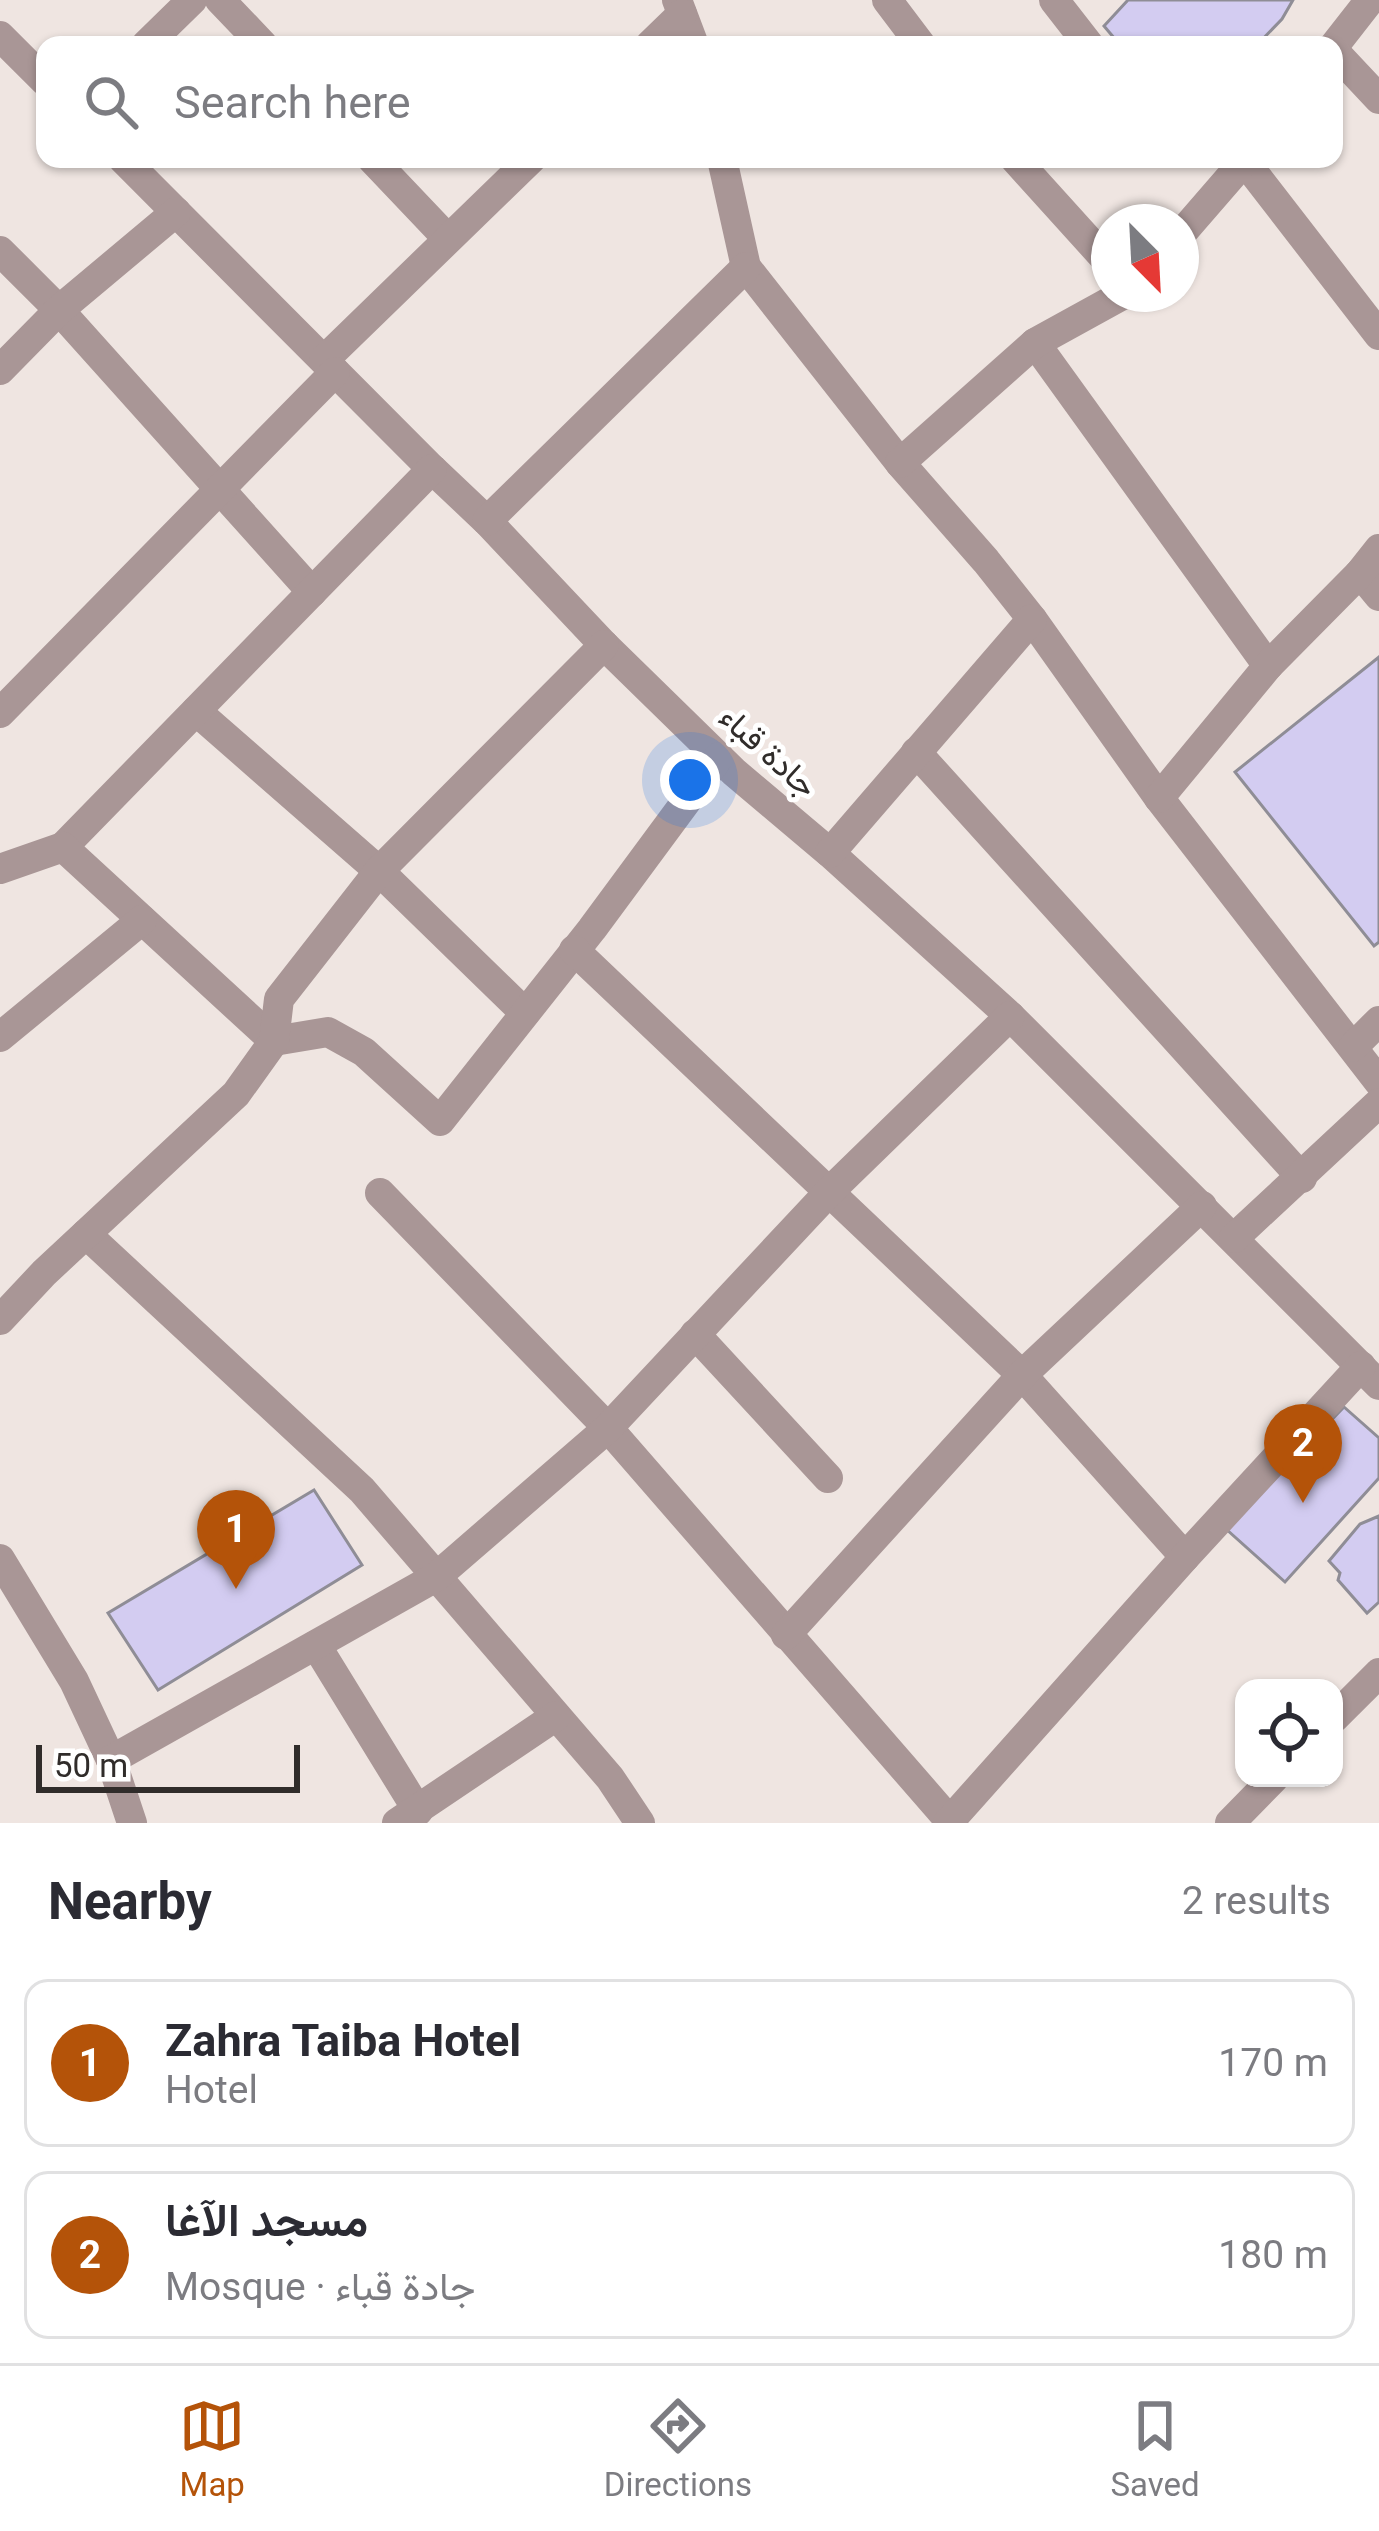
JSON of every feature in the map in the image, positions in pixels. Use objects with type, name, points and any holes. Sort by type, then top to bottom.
[{"type":"street","points":[[155,36],[192,0]]},
{"type":"street","points":[[220,0],[254,36]]},
{"type":"street","points":[[887,0],[914,36]]},
{"type":"street","points":[[1343,37],[1370,0]]},
{"type":"street","points":[[657,36],[680,7]]},
{"type":"street","points":[[680,7],[691,36]]},
{"type":"street","points":[[0,36],[36,72]]},
{"type":"street","points":[[1343,59],[1379,99]]},
{"type":"street","name":"جادة قباء","points":[[133,168],[488,521],[604,645],[719,757],[1010,1016],[1370,1375]]},
{"type":"street","points":[[381,168],[448,238]]},
{"type":"street","points":[[0,713],[221,488],[448,238],[522,168]]},
{"type":"street","points":[[724,168],[746,267],[900,463],[1032,619],[1159,798],[1379,1082]]},
{"type":"street","points":[[1024,168],[1091,243]]},
{"type":"street","points":[[1199,213],[1237,168]]},
{"type":"street","points":[[1252,168],[1379,334]]},
{"type":"street","points":[[0,370],[59,310],[176,212]]},
{"type":"street","points":[[0,251],[59,310],[312,592]]},
{"type":"street","points":[[488,521],[746,267]]},
{"type":"street","points":[[900,463],[1035,343],[1091,312]]},
{"type":"street","points":[[1035,343],[1268,666]]},
{"type":"street","points":[[0,869],[63,847],[432,469]]},
{"type":"street","points":[[1159,798],[1268,666],[1373,573]]},
{"type":"street","points":[[830,853],[1032,619]]},
{"type":"street","points":[[0,1320],[236,1094],[274,1041],[279,999],[379,871],[604,645]]},
{"type":"street","points":[[196,711],[379,871],[525,1013]]},
{"type":"street","points":[[916,752],[1302,1178]]},
{"type":"street","points":[[274,1041],[328,1032],[364,1052],[440,1121],[719,757]]},
{"type":"street","points":[[63,847],[274,1041]]},
{"type":"street","points":[[0,1037],[142,920]]},
{"type":"street","points":[[574,950],[1022,1375],[1184,1557]]},
{"type":"street","points":[[111,1760],[436,1577],[608,1428],[829,1192],[1010,1016]]},
{"type":"street","points":[[1353,1047],[1379,1021]]},
{"type":"street","points":[[1234,1238],[1379,1103]]},
{"type":"street","points":[[380,1193],[608,1428],[949,1822],[1184,1557],[1370,1375]]},
{"type":"street","points":[[786,1635],[1022,1375],[1202,1206]]},
{"type":"street","points":[[86,1234],[362,1490],[610,1778],[640,1823]]},
{"type":"street","points":[[695,1334],[828,1478]]},
{"type":"street","points":[[0,1559],[74,1681],[111,1760],[132,1823]]},
{"type":"street","points":[[316,1645],[408,1817],[556,1716]]},
{"type":"street","points":[[1343,1709],[1379,1673]]},
{"type":"street","points":[[1234,1822],[1266,1787]]},
{"type":"building","points":[[1128,0],[1293,0],[1266,36],[1112,36],[1104,26]]},
{"type":"building","points":[[1379,657],[1379,942],[1374,946],[1235,772]]},
{"type":"building","points":[[1344,1407],[1379,1438],[1379,1478],[1285,1582],[1226,1529]]},
{"type":"building","points":[[314,1490],[362,1565],[158,1690],[108,1613]]},
{"type":"building","points":[[1379,1516],[1379,1602],[1367,1613],[1338,1580],[1340,1573],[1329,1561],[1360,1524]]},
{"type":"place","name":"مسجد الآغا","points":[[1303,1503]]},
{"type":"place","name":"Zahra Taiba Hotel","points":[[236,1589]]}]
